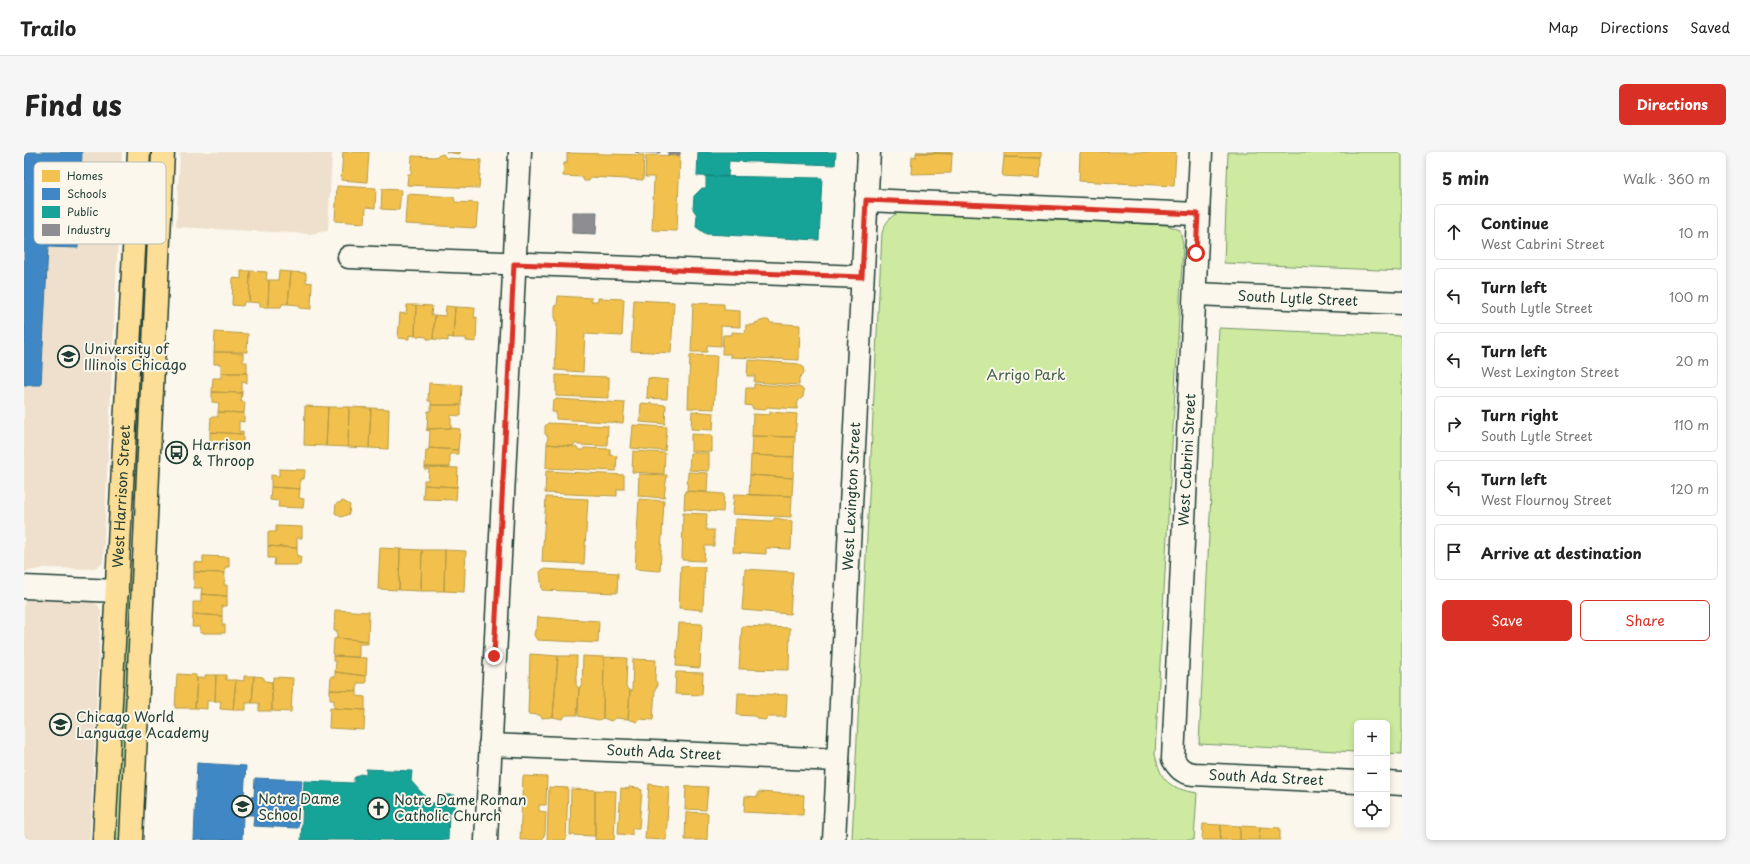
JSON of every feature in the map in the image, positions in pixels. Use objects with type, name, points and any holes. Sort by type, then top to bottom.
[{"type":"main road","name":"West Harrison Street","points":[[138,162],[139,152]]},
{"type":"main road","name":"West Harrison Street","points":[[163,152],[163,162]]},
{"type":"main road","name":"West Harrison Street","points":[[104,840],[134,244]]},
{"type":"main road","name":"West Harrison Street","points":[[131,840],[159,244]]},
{"type":"street","points":[[486,840],[520,152]]},
{"type":"street","name":"West Lexington Street","points":[[834,840],[869,152]]},
{"type":"street","name":"West Cabrini Street","points":[[1177,767],[1173,759],[1201,152]]},
{"type":"street","points":[[866,200],[1198,214]]},
{"type":"street","points":[[349,257],[862,277]]},
{"type":"street","name":"South Lytle Street","points":[[1194,294],[1402,303]]},
{"type":"street","points":[[24,587],[117,591]]},
{"type":"street","name":"South Ada Street","points":[[490,745],[838,760]]},
{"type":"street","name":"South Ada Street","points":[[1177,767],[1186,773],[1194,774],[1354,782]]},
{"type":"street","points":[[1390,783],[1402,784]]},
{"type":"shaded area","name":"University of Illinois Chicago","points":[[24,152],[122,152],[122,162],[34,162],[34,244],[118,244],[103,563],[93,569],[44,568],[24,572]]},
{"type":"shaded area","points":[[180,152],[332,152],[328,231],[310,234],[176,227]]},
{"type":"shaded area","name":"Chicago World Language Academy","points":[[24,599],[92,602],[98,605],[101,610],[90,840],[24,840]]},
{"type":"green space","points":[[145,152],[157,152],[156,162],[144,162]]},
{"type":"green space","points":[[1228,152],[1402,152],[1402,271],[1224,263]]},
{"type":"green space","name":"Arrigo Park","points":[[900,212],[1167,225],[1180,230],[1183,245],[1155,754],[1160,771],[1168,782],[1179,789],[1197,793],[1194,840],[852,840],[882,233],[888,220]]},
{"type":"green space","points":[[140,244],[151,244],[136,503],[129,470]]},
{"type":"green space","points":[[1219,328],[1402,336],[1402,754],[1390,753],[1390,720],[1354,720],[1354,752],[1199,744]]},
{"type":"green space","points":[[125,560],[136,561],[122,840],[112,840]]},
{"type":"building: Homes","points":[[343,152],[369,152],[367,182],[341,180]]},
{"type":"building: Homes","points":[[446,152],[461,152],[459,154]]},
{"type":"building: Homes","points":[[916,152],[953,152],[952,154]]},
{"type":"building: Homes","points":[[1004,152],[1041,152],[1041,158],[1004,157]]},
{"type":"building: Homes","points":[[1080,152],[1176,152],[1174,186],[1079,181]]},
{"type":"building: Homes","points":[[567,153],[644,155],[643,180],[591,177],[589,181],[584,181],[582,177],[563,176],[564,163],[567,163]]},
{"type":"building: Homes","points":[[916,153],[952,154],[951,173],[911,174],[912,157],[916,158]]},
{"type":"building: Homes","points":[[443,154],[446,158],[481,160],[479,188],[407,185],[408,174],[411,174],[412,156],[434,157]]},
{"type":"building: Homes","points":[[646,155],[680,156],[677,231],[652,230],[654,177],[645,177]]},
{"type":"building: Homes","points":[[1004,157],[1041,158],[1040,178],[1002,176]]},
{"type":"building: Homes","points":[[337,186],[376,188],[375,208],[366,207],[365,223],[335,221]]},
{"type":"building: Homes","points":[[382,189],[401,190],[399,210],[381,209]]},
{"type":"building: Homes","points":[[407,194],[454,197],[455,202],[478,203],[476,228],[405,224]]},
{"type":"building: Homes","points":[[241,271],[250,271],[249,302],[244,302],[243,306],[232,305],[233,278],[241,279]]},
{"type":"building: Homes","points":[[250,271],[267,272],[266,280],[269,280],[268,307],[260,307],[260,303],[249,302]]},
{"type":"building: Homes","points":[[279,271],[291,272],[288,304],[282,304],[281,307],[268,307],[269,280],[278,280]]},
{"type":"building: Homes","points":[[291,272],[306,273],[306,282],[312,283],[311,309],[299,308],[299,305],[288,304]]},
{"type":"building: Homes","points":[[558,296],[592,298],[591,301],[598,301],[598,298],[624,299],[622,336],[585,334],[583,372],[555,370],[557,321],[555,321],[555,305],[557,306]]},
{"type":"building: Homes","points":[[634,300],[674,302],[671,353],[631,351]]},
{"type":"building: Homes","points":[[693,303],[724,304],[724,310],[740,311],[740,327],[721,326],[721,346],[707,345],[707,352],[691,352]]},
{"type":"building: Homes","points":[[407,305],[416,305],[415,336],[409,335],[409,339],[398,338],[400,313],[406,314]]},
{"type":"building: Homes","points":[[416,305],[432,306],[431,315],[435,315],[433,339],[415,336]]},
{"type":"building: Homes","points":[[446,306],[455,307],[453,338],[448,337],[448,341],[433,339],[435,315],[445,316]]},
{"type":"building: Homes","points":[[455,307],[475,308],[474,318],[477,317],[476,342],[466,341],[466,338],[453,338]]},
{"type":"building: Homes","points":[[768,320],[771,323],[800,325],[799,360],[730,357],[731,354],[722,354],[723,335],[732,335],[732,332],[745,333],[746,325],[755,325],[755,323]]},
{"type":"building: Homes","points":[[215,332],[248,334],[247,352],[214,352]]},
{"type":"building: Homes","points":[[214,352],[243,353],[243,362],[247,362],[247,373],[221,373],[221,364],[214,364]]},
{"type":"building: Homes","points":[[690,355],[717,356],[714,409],[688,408]]},
{"type":"building: Homes","points":[[748,360],[799,364],[803,367],[804,373],[799,378],[799,385],[754,382],[755,376],[747,376]]},
{"type":"building: Homes","points":[[221,373],[247,373],[247,383],[242,382],[242,393],[212,392],[213,378],[221,378]]},
{"type":"building: Homes","points":[[556,375],[609,377],[609,398],[556,396]]},
{"type":"building: Homes","points":[[648,378],[668,380],[667,399],[647,398]]},
{"type":"building: Homes","points":[[429,383],[462,385],[461,405],[431,405],[431,401],[428,401]]},
{"type":"building: Homes","points":[[754,384],[799,387],[804,390],[803,397],[798,401],[797,409],[767,407],[765,410],[753,409],[752,406],[745,405],[746,388],[754,388]]},
{"type":"building: Homes","points":[[212,392],[242,393],[241,402],[245,402],[244,413],[218,412],[219,403],[212,402]]},
{"type":"building: Homes","points":[[553,400],[625,403],[623,423],[556,419],[556,412],[552,412]]},
{"type":"building: Homes","points":[[641,403],[666,405],[665,424],[640,422]]},
{"type":"building: Homes","points":[[431,405],[461,405],[461,416],[451,415],[451,428],[427,429],[428,411],[431,411]]},
{"type":"building: Homes","points":[[305,406],[328,407],[326,446],[304,445]]},
{"type":"building: Homes","points":[[328,407],[349,407],[348,447],[326,446]]},
{"type":"building: Homes","points":[[349,407],[371,408],[369,448],[348,447]]},
{"type":"building: Homes","points":[[371,408],[389,409],[388,449],[369,448]]},
{"type":"building: Homes","points":[[692,411],[714,413],[713,430],[691,429]]},
{"type":"building: Homes","points":[[218,412],[244,413],[244,422],[239,421],[239,432],[243,431],[243,434],[210,432],[211,417],[218,417]]},
{"type":"building: Homes","points":[[770,412],[797,414],[795,437],[752,436],[753,414],[770,415]]},
{"type":"building: Homes","points":[[548,423],[608,426],[607,446],[578,445],[576,443],[573,446],[547,444],[548,436],[545,434],[545,426]]},
{"type":"building: Homes","points":[[633,425],[667,427],[665,451],[631,448]]},
{"type":"building: Homes","points":[[427,429],[460,429],[458,450],[429,448],[430,431],[426,430]]},
{"type":"building: Homes","points":[[210,432],[243,434],[243,449],[210,448]]},
{"type":"building: Homes","points":[[691,434],[712,435],[712,452],[691,451]]},
{"type":"building: Homes","points":[[752,436],[795,437],[794,457],[751,455]]},
{"type":"building: Homes","points":[[547,444],[577,447],[579,450],[583,450],[584,448],[610,449],[610,455],[617,456],[616,471],[546,468]]},
{"type":"building: Homes","points":[[429,448],[458,450],[458,454],[450,454],[450,467],[425,467],[426,450],[429,450]]},
{"type":"building: Homes","points":[[633,451],[665,453],[664,474],[632,472]]},
{"type":"building: Homes","points":[[690,453],[709,453],[709,471],[689,470]]},
{"type":"building: Homes","points":[[751,455],[794,457],[793,478],[750,475]]},
{"type":"building: Homes","points":[[425,467],[458,468],[457,487],[424,485],[424,480],[428,480],[429,469],[425,470]]},
{"type":"building: Homes","points":[[279,469],[305,470],[304,479],[300,479],[300,489],[271,487],[271,475],[279,476]]},
{"type":"building: Homes","points":[[546,471],[624,475],[624,489],[617,489],[617,496],[545,493]]},
{"type":"building: Homes","points":[[688,472],[708,473],[707,492],[687,491]]},
{"type":"building: Homes","points":[[639,474],[667,475],[664,498],[638,496]]},
{"type":"building: Homes","points":[[750,475],[793,478],[792,496],[749,495]]},
{"type":"building: Homes","points":[[424,485],[457,487],[456,500],[423,499]]},
{"type":"building: Homes","points":[[271,487],[300,489],[299,498],[304,499],[303,508],[278,507],[279,501],[270,500]]},
{"type":"building: Homes","points":[[685,491],[724,494],[723,512],[684,509]]},
{"type":"building: Homes","points":[[734,494],[792,496],[791,517],[732,514]]},
{"type":"building: Homes","points":[[546,497],[588,499],[584,564],[542,562]]},
{"type":"building: Homes","points":[[639,499],[664,501],[660,571],[635,569]]},
{"type":"building: Homes","points":[[343,501],[350,505],[349,514],[341,517],[335,513],[336,504]]},
{"type":"building: Homes","points":[[683,513],[707,514],[706,530],[714,530],[714,546],[705,546],[704,561],[682,560]]},
{"type":"building: Homes","points":[[775,518],[792,521],[791,549],[766,548],[766,554],[733,552],[735,519],[772,521]]},
{"type":"building: Homes","points":[[276,526],[302,527],[302,538],[297,538],[297,548],[268,546],[268,532],[276,532]]},
{"type":"building: Homes","points":[[268,546],[297,548],[297,556],[301,556],[300,565],[274,565],[275,558],[268,558]]},
{"type":"building: Homes","points":[[380,548],[400,549],[399,590],[378,589]]},
{"type":"building: Homes","points":[[400,549],[422,550],[421,591],[399,590]]},
{"type":"building: Homes","points":[[422,550],[445,550],[444,591],[421,591]]},
{"type":"building: Homes","points":[[445,550],[466,551],[464,592],[444,591]]},
{"type":"building: Homes","points":[[203,556],[229,557],[229,567],[225,567],[225,573],[194,572],[194,562],[203,563]]},
{"type":"building: Homes","points":[[681,566],[705,567],[703,610],[679,608]]},
{"type":"building: Homes","points":[[543,569],[618,573],[617,593],[542,590],[540,572]]},
{"type":"building: Homes","points":[[745,569],[793,572],[790,614],[742,610]]},
{"type":"building: Homes","points":[[194,572],[225,573],[224,585],[227,585],[227,596],[201,594],[202,588],[194,588]]},
{"type":"building: Homes","points":[[201,594],[227,596],[227,606],[222,606],[222,616],[193,614],[193,602],[201,602]]},
{"type":"building: Homes","points":[[335,610],[369,612],[368,641],[337,638],[337,630],[334,631]]},
{"type":"building: Homes","points":[[193,614],[222,616],[222,625],[225,625],[225,633],[200,633],[200,627],[192,627]]},
{"type":"building: Homes","points":[[538,617],[599,621],[598,643],[537,640],[534,635]]},
{"type":"building: Homes","points":[[679,623],[702,624],[700,668],[676,666]]},
{"type":"building: Homes","points":[[742,626],[790,628],[789,670],[739,669]]},
{"type":"building: Homes","points":[[334,639],[368,641],[368,644],[359,644],[359,657],[333,656]]},
{"type":"building: Homes","points":[[530,654],[558,656],[553,717],[542,718],[540,715],[528,714]]},
{"type":"building: Homes","points":[[333,656],[367,658],[366,676],[335,672],[336,661],[333,661]]},
{"type":"building: Homes","points":[[558,656],[577,656],[576,685],[579,688],[577,715],[566,715],[562,719],[553,717]]},
{"type":"building: Homes","points":[[583,656],[604,657],[603,718],[599,720],[578,716],[579,688],[582,685]]},
{"type":"building: Homes","points":[[604,657],[627,658],[626,687],[630,691],[628,719],[615,718],[611,721],[603,718]]},
{"type":"building: Homes","points":[[633,659],[656,660],[655,680],[657,683],[657,688],[655,689],[653,720],[640,719],[637,722],[628,719],[630,691],[632,691]]},
{"type":"building: Homes","points":[[335,672],[366,676],[366,683],[357,683],[357,691],[330,690],[331,676],[335,677]]},
{"type":"building: Homes","points":[[676,672],[703,673],[702,695],[675,694]]},
{"type":"building: Homes","points":[[177,674],[196,675],[195,708],[175,708]]},
{"type":"building: Homes","points":[[205,675],[216,675],[215,701],[207,701],[207,709],[195,708],[197,678],[205,678]]},
{"type":"building: Homes","points":[[216,675],[226,675],[226,680],[236,680],[233,710],[220,709],[221,701],[215,701]]},
{"type":"building: Homes","points":[[244,676],[254,676],[252,703],[246,703],[246,710],[233,710],[236,680],[244,681]]},
{"type":"building: Homes","points":[[254,676],[263,677],[265,681],[272,682],[272,711],[259,711],[259,703],[252,703]]},
{"type":"building: Homes","points":[[274,677],[293,678],[291,712],[272,711],[272,682]]},
{"type":"building: Homes","points":[[330,690],[357,691],[357,696],[365,697],[365,710],[334,708],[334,700],[330,700]]},
{"type":"building: Homes","points":[[738,693],[787,695],[786,717],[768,717],[765,720],[754,716],[737,715]]},
{"type":"building: Homes","points":[[330,708],[365,710],[364,730],[329,728]]},
{"type":"building: Homes","points":[[523,776],[547,777],[546,805],[539,805],[539,811],[546,812],[545,833],[542,840],[520,840]]},
{"type":"building: Homes","points":[[649,784],[669,787],[666,840],[645,839]]},
{"type":"building: Homes","points":[[686,786],[708,787],[706,810],[685,809]]},
{"type":"building: Homes","points":[[549,787],[568,788],[566,840],[547,840]]},
{"type":"building: Homes","points":[[629,787],[639,788],[642,790],[639,828],[632,828],[632,835],[618,834],[621,788],[629,789]]},
{"type":"building: Homes","points":[[571,789],[595,790],[595,836],[570,835]]},
{"type":"building: Homes","points":[[595,790],[616,791],[614,840],[595,840]]},
{"type":"building: Homes","points":[[758,792],[804,795],[803,815],[744,812],[745,796],[758,797]]},
{"type":"building: Homes","points":[[686,812],[708,813],[707,840],[685,840]]},
{"type":"building: Homes","points":[[1203,824],[1221,825],[1220,840],[1202,840]]},
{"type":"building: Homes","points":[[1221,825],[1240,826],[1240,840],[1220,840]]},
{"type":"building: Homes","points":[[1240,826],[1260,827],[1259,840],[1240,840]]},
{"type":"building: Homes","points":[[1260,827],[1280,828],[1280,840],[1259,840]]},
{"type":"building: Schools","points":[[24,152],[82,152],[82,162],[34,162],[34,244],[78,244],[78,248],[48,247],[41,385],[24,385]]},
{"type":"building: Schools","points":[[197,763],[246,766],[244,796],[254,797],[255,778],[302,780],[298,828],[253,826],[254,815],[243,815],[242,840],[194,840]]},
{"type":"building: Public","points":[[698,152],[836,152],[835,165],[729,161],[728,177],[697,176]]},
{"type":"building: Public","points":[[706,176],[822,178],[819,240],[706,234],[696,227],[697,215],[693,209],[694,196],[702,188],[706,188]]},
{"type":"building: Public","name":"Notre Dame Roman Catholic Church","points":[[366,769],[412,771],[411,781],[431,803],[439,803],[440,795],[455,795],[454,813],[449,812],[448,840],[301,840],[304,781],[354,783],[354,778],[360,774],[366,775]]},
{"type":"building: Industry","points":[[635,152],[660,152],[660,153]]},
{"type":"building: Industry","points":[[668,152],[680,152],[680,155],[668,155]]},
{"type":"building: Industry","points":[[572,212],[597,212],[596,234],[572,233]]},
{"type":"place","name":"University of Illinois Chicago","points":[[68,357]]},
{"type":"place","name":"Harrison & Throop","points":[[176,453]]},
{"type":"place","name":"Chicago World Language Academy","points":[[60,725]]},
{"type":"place","name":"Notre Dame School","points":[[243,807]]},
{"type":"place","name":"Notre Dame Roman Catholic Church","points":[[379,808]]},
{"type":"route","points":[[494,656],[514,264],[862,277],[866,200],[1198,214],[1196,253]]}]
